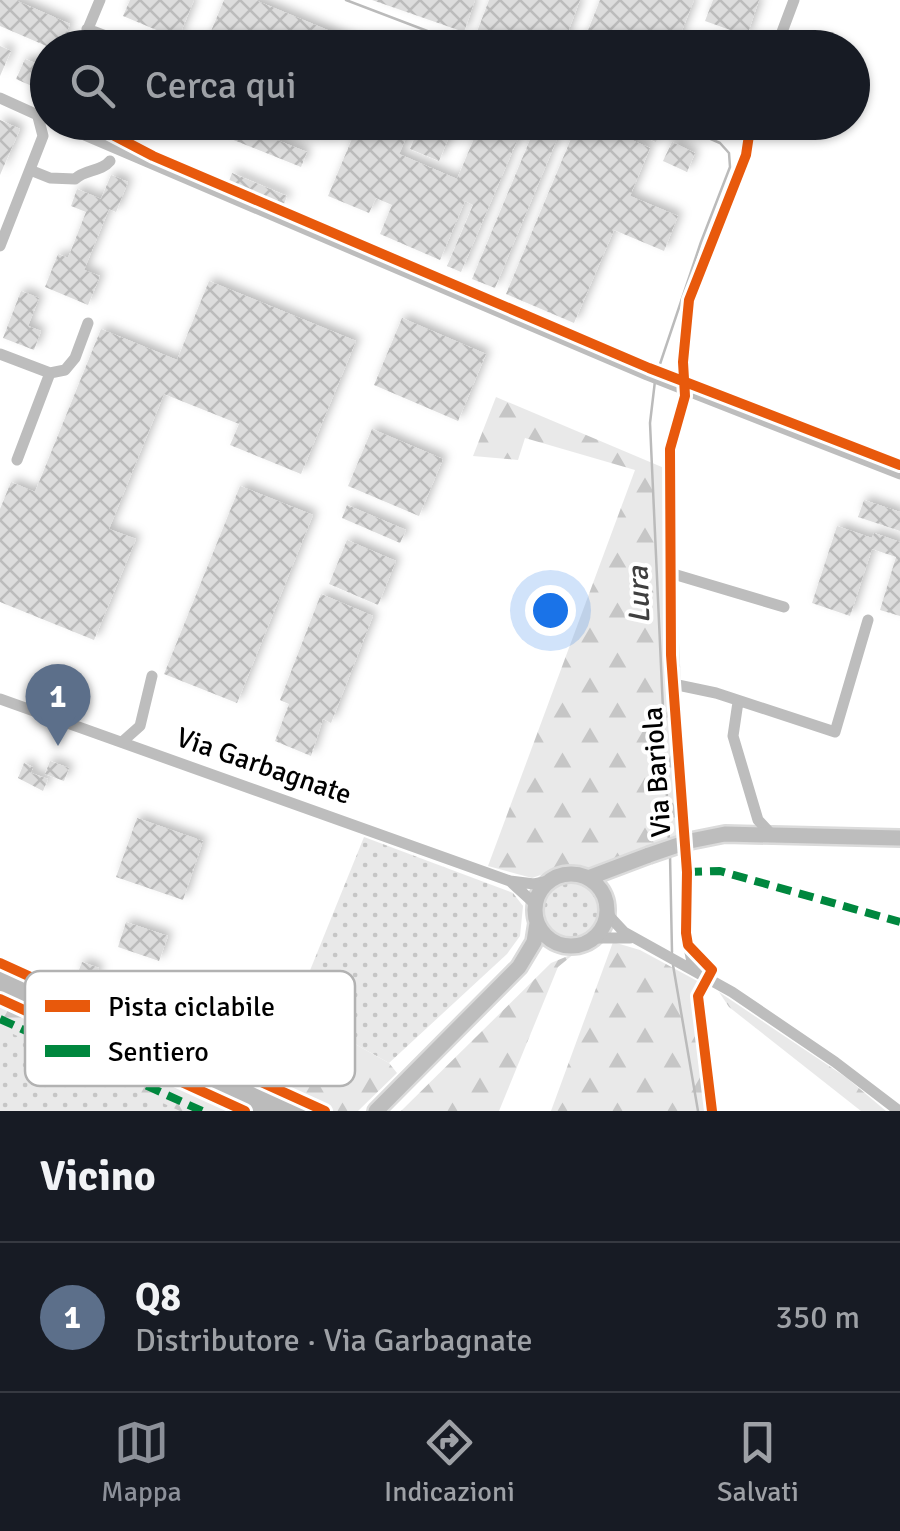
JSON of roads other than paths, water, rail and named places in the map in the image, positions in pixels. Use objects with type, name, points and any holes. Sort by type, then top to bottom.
[{"type":"main road","points":[[588,878],[690,841],[725,834],[900,838]]},
{"type":"main road","points":[[519,966],[561,945],[584,944],[594,938],[604,924],[610,887],[642,858]]},
{"type":"main road","points":[[376,1111],[519,966],[534,942],[535,904],[549,881],[568,874],[588,878],[601,890],[607,906]]},
{"type":"main road","points":[[537,923],[543,933],[561,945]]},
{"type":"street","points":[[88,29],[100,0]]},
{"type":"street","points":[[783,30],[794,0]]},
{"type":"street","points":[[0,98],[30,110]]},
{"type":"street","points":[[0,246],[41,140]]},
{"type":"street","points":[[98,140],[646,376],[900,474]]},
{"type":"street","points":[[103,140],[118,149]]},
{"type":"street","points":[[30,170],[50,178],[75,179],[110,161]]},
{"type":"street","points":[[0,354],[50,373],[65,370],[75,358],[88,323]]},
{"type":"street","points":[[17,460],[50,373]]},
{"type":"street","name":"Via Bariola","points":[[693,967],[686,933],[687,872],[672,684],[670,573],[784,608]]},
{"type":"street","points":[[672,684],[716,693],[835,732],[868,620]]},
{"type":"street","points":[[148,752],[140,726],[152,676]]},
{"type":"street","name":"Via Garbagnate","points":[[0,699],[510,881],[549,881]]},
{"type":"street","points":[[738,702],[734,736],[762,826],[772,835]]},
{"type":"street","points":[[122,742],[140,726]]},
{"type":"street","points":[[742,834],[756,809]]},
{"type":"street","name":"Via Garbagnate","points":[[510,881],[535,904]]},
{"type":"street","points":[[607,906],[616,926],[693,967],[784,1026],[899,1111]]},
{"type":"street","points":[[594,938],[639,940]]},
{"type":"waterway","name":"Lura","points":[[346,0],[425,30]]},
{"type":"waterway","name":"Lura","points":[[657,373],[730,167],[729,153],[713,140]]},
{"type":"waterway","name":"Lura","points":[[655,381],[650,423],[669,842]]},
{"type":"waterway","name":"Lura","points":[[670,855],[672,952]]},
{"type":"waterway","name":"Lura","points":[[673,965],[698,1111]]},
{"type":"place","name":"Q8","points":[[58,746]]}]
